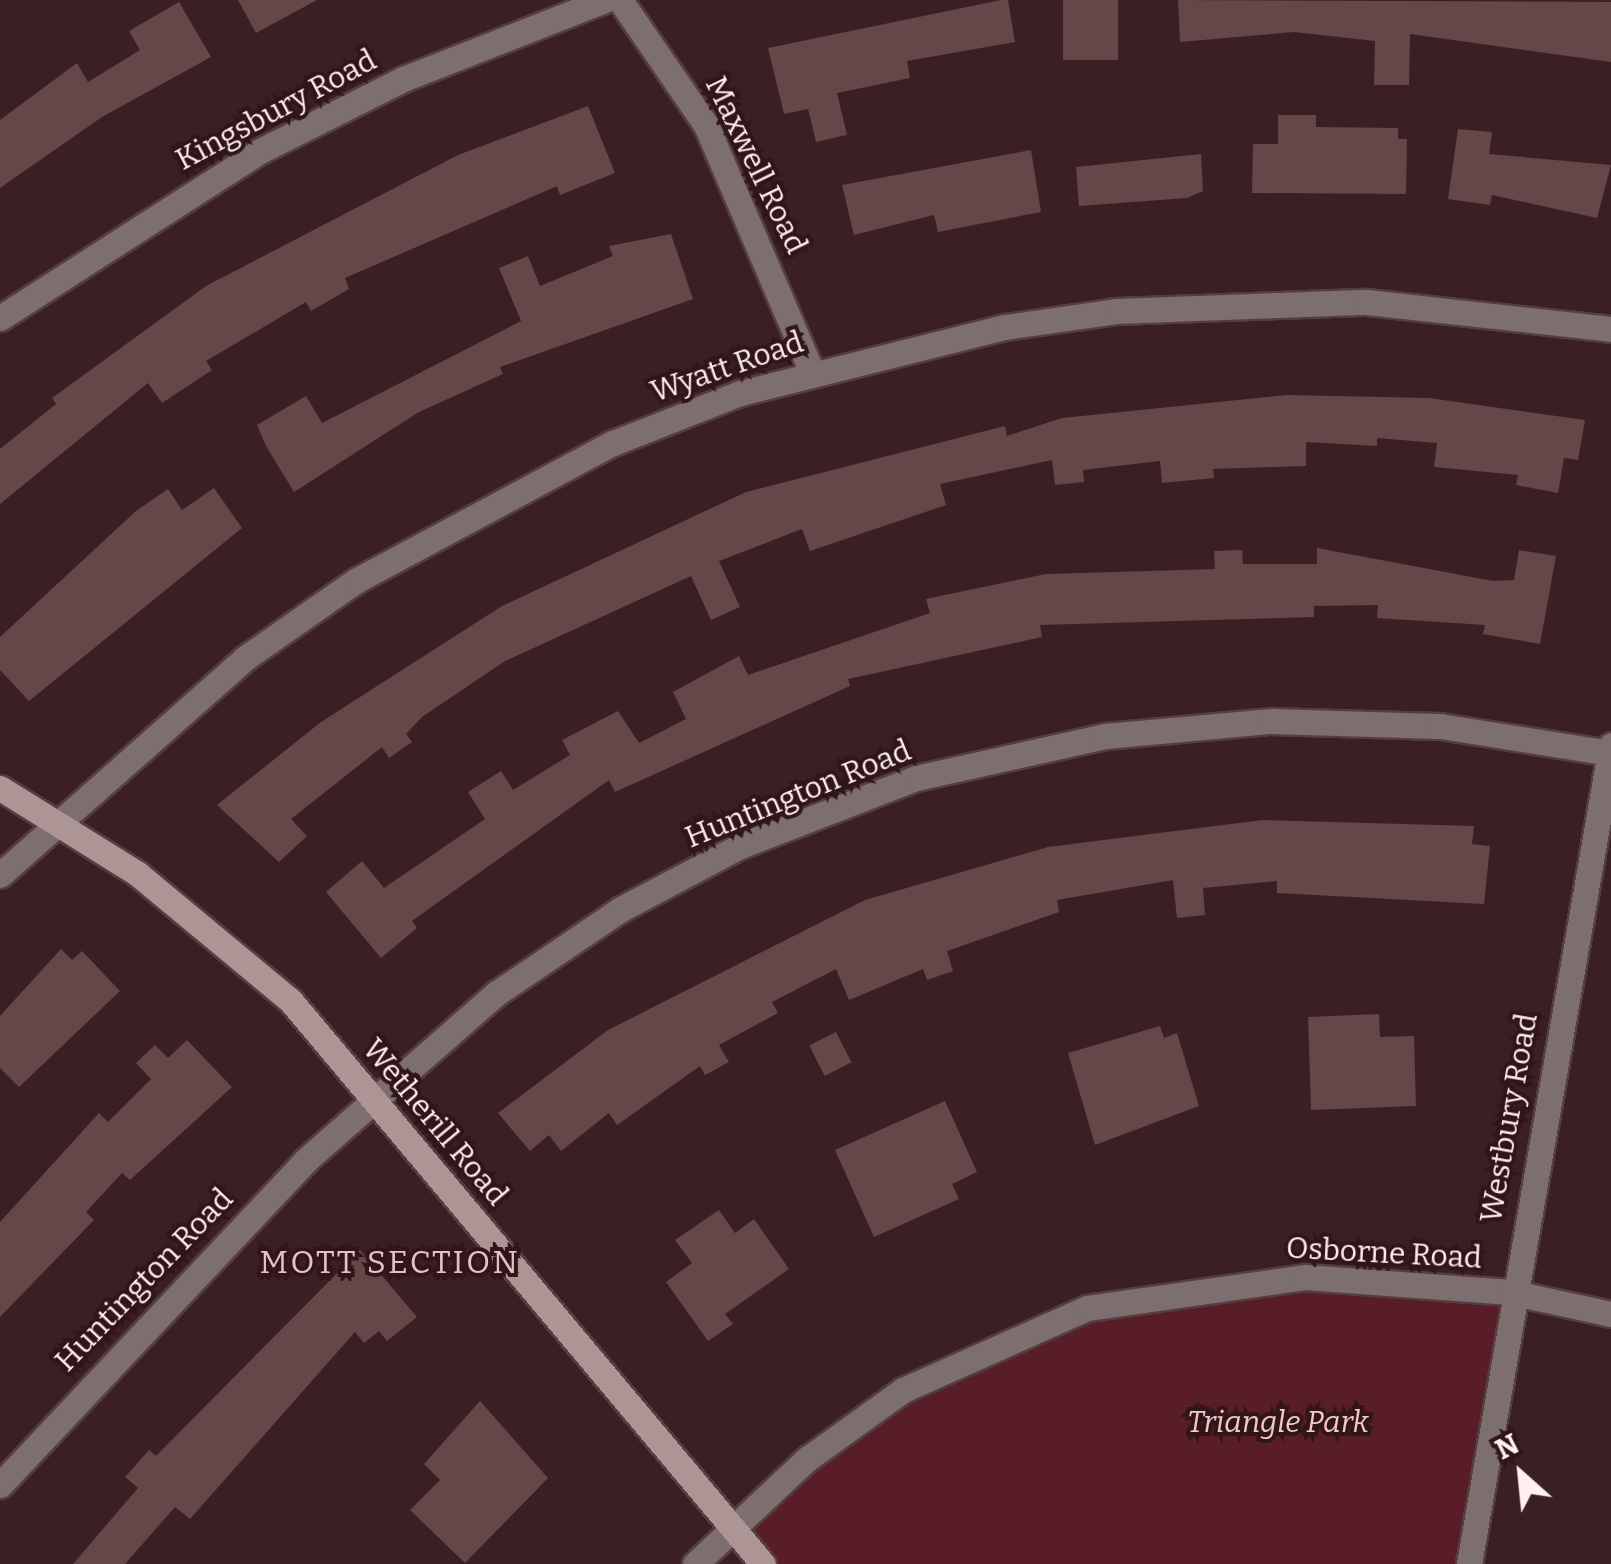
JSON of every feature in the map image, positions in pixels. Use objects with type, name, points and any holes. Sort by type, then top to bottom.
[{"type":"street","name":"Kingsbury Road","points":[[0,318],[260,151],[420,72],[605,0]]},
{"type":"street","name":"Maxwell Road","points":[[620,0],[706,125],[811,370]]},
{"type":"street","name":"Wyatt Road","points":[[0,875],[244,658],[357,580],[614,443],[811,370],[1005,326],[1230,302],[1454,308],[1611,329]]},
{"type":"street","name":"Huntington Road","points":[[0,1485],[152,1314],[375,1100],[497,993],[620,909],[740,846],[916,778],[1104,736],[1270,720],[1440,726],[1610,750]]},
{"type":"street","name":"Westbury Road","points":[[1469,1564],[1510,1292],[1610,750]]},
{"type":"street","name":"Wetherill Road","points":[[0,788],[53,827],[138,874],[230,944],[375,1100],[763,1564]]},
{"type":"street","name":"Osborne Road","points":[[695,1564],[807,1459],[903,1390],[1088,1308],[1305,1276],[1510,1292],[1611,1314]]},
{"type":"green space","name":"Triangle Park","points":[[1201,1285],[1510,1292],[1469,1564],[763,1564],[732,1529],[807,1459],[1019,1333]]},
{"type":"building","points":[[238,0],[317,0],[256,33]]},
{"type":"building","points":[[1008,0],[1015,42],[907,61],[910,78],[837,93],[847,135],[816,142],[808,109],[784,114],[768,48]]},
{"type":"building","points":[[1063,0],[1118,0],[1118,60],[1063,60]]},
{"type":"building","points":[[1178,0],[1611,2],[1611,62],[1410,34],[1409,85],[1374,85],[1375,41],[1294,32],[1180,42]]},
{"type":"building","points":[[179,2],[211,57],[102,117],[0,188],[0,120],[77,63],[88,82],[140,50],[129,31]]},
{"type":"building","points":[[588,106],[615,173],[560,195],[557,186],[345,278],[349,289],[311,311],[306,302],[206,361],[212,370],[162,403],[148,383],[0,504],[0,449],[56,404],[52,398],[206,286],[458,155]]},
{"type":"building","points":[[1278,115],[1316,115],[1316,127],[1398,128],[1398,139],[1407,139],[1406,194],[1252,193],[1253,144],[1278,144]]},
{"type":"building","points":[[1458,129],[1492,132],[1489,154],[1611,165],[1597,218],[1492,195],[1490,205],[1448,199]]},
{"type":"building","points":[[1031,150],[1041,212],[938,232],[934,215],[854,235],[842,185]]},
{"type":"building","points":[[1201,154],[1203,191],[1187,198],[1079,206],[1076,167]]},
{"type":"building","points":[[671,234],[693,299],[500,367],[503,374],[419,412],[294,492],[266,446],[257,425],[306,396],[322,423],[521,321],[499,268],[528,256],[540,286],[613,256],[609,246]]},
{"type":"building","points":[[1287,395],[1429,398],[1585,420],[1578,460],[1564,458],[1558,493],[1516,485],[1518,475],[1434,467],[1437,443],[1377,438],[1377,446],[1306,442],[1306,466],[1213,469],[1214,478],[1162,483],[1160,461],[1083,470],[1084,482],[1055,485],[1052,460],[940,484],[946,505],[810,551],[802,529],[719,561],[740,607],[711,620],[691,576],[505,661],[422,717],[406,734],[412,742],[389,758],[382,747],[291,819],[307,836],[279,862],[217,805],[321,722],[502,606],[746,492],[1005,426],[1007,436],[1062,418]]},
{"type":"building","points":[[214,488],[242,528],[29,701],[0,670],[0,637],[136,511],[168,489],[182,510]]},
{"type":"building","points":[[1317,548],[1493,581],[1514,580],[1519,550],[1556,556],[1540,644],[1483,634],[1485,625],[1377,618],[1378,605],[1314,606],[1314,617],[1040,625],[1042,637],[848,679],[850,686],[615,792],[609,780],[412,921],[417,928],[381,958],[326,892],[362,861],[384,888],[485,819],[468,792],[501,771],[513,790],[570,755],[562,740],[618,711],[639,743],[686,719],[673,692],[739,656],[748,675],[930,613],[926,599],[1046,574],[1215,569],[1214,551],[1242,550],[1243,564],[1317,564]]},
{"type":"building","points":[[1263,820],[1474,826],[1472,844],[1490,846],[1484,904],[1277,893],[1277,881],[1203,888],[1205,915],[1177,918],[1173,880],[1057,900],[1059,912],[947,951],[953,971],[927,980],[923,969],[849,1000],[836,969],[772,1002],[778,1013],[719,1045],[729,1062],[705,1075],[700,1066],[617,1125],[609,1113],[561,1151],[549,1135],[530,1151],[498,1113],[608,1030],[865,900],[1048,847]]},
{"type":"building","points":[[61,949],[72,960],[82,951],[120,991],[19,1087],[0,1068],[0,1016]]},
{"type":"building","points":[[1379,1014],[1380,1037],[1414,1036],[1416,1106],[1311,1110],[1308,1017]]},
{"type":"building","points":[[1160,1026],[1164,1038],[1177,1033],[1199,1106],[1095,1145],[1068,1053]]},
{"type":"building","points":[[836,1032],[851,1062],[825,1076],[809,1046]]},
{"type":"building","points":[[187,1040],[232,1087],[130,1180],[122,1173],[86,1212],[94,1220],[0,1317],[0,1222],[99,1113],[108,1122],[151,1079],[136,1063],[155,1045],[168,1058]]},
{"type":"building","points":[[945,1101],[977,1172],[952,1184],[959,1199],[874,1237],[835,1150]]},
{"type":"building","points":[[719,1210],[735,1233],[754,1219],[789,1269],[725,1314],[733,1324],[708,1341],[666,1282],[692,1263],[675,1240]]},
{"type":"building","points":[[360,1250],[417,1317],[387,1341],[379,1331],[364,1343],[355,1332],[190,1519],[175,1507],[125,1564],[73,1564],[138,1488],[125,1477],[149,1450],[156,1456]]},
{"type":"building","points":[[480,1401],[548,1478],[465,1563],[410,1510],[440,1480],[424,1464]]},
{"type":"district","name":"MOTT SECTION","points":[[390,1262]]}]
